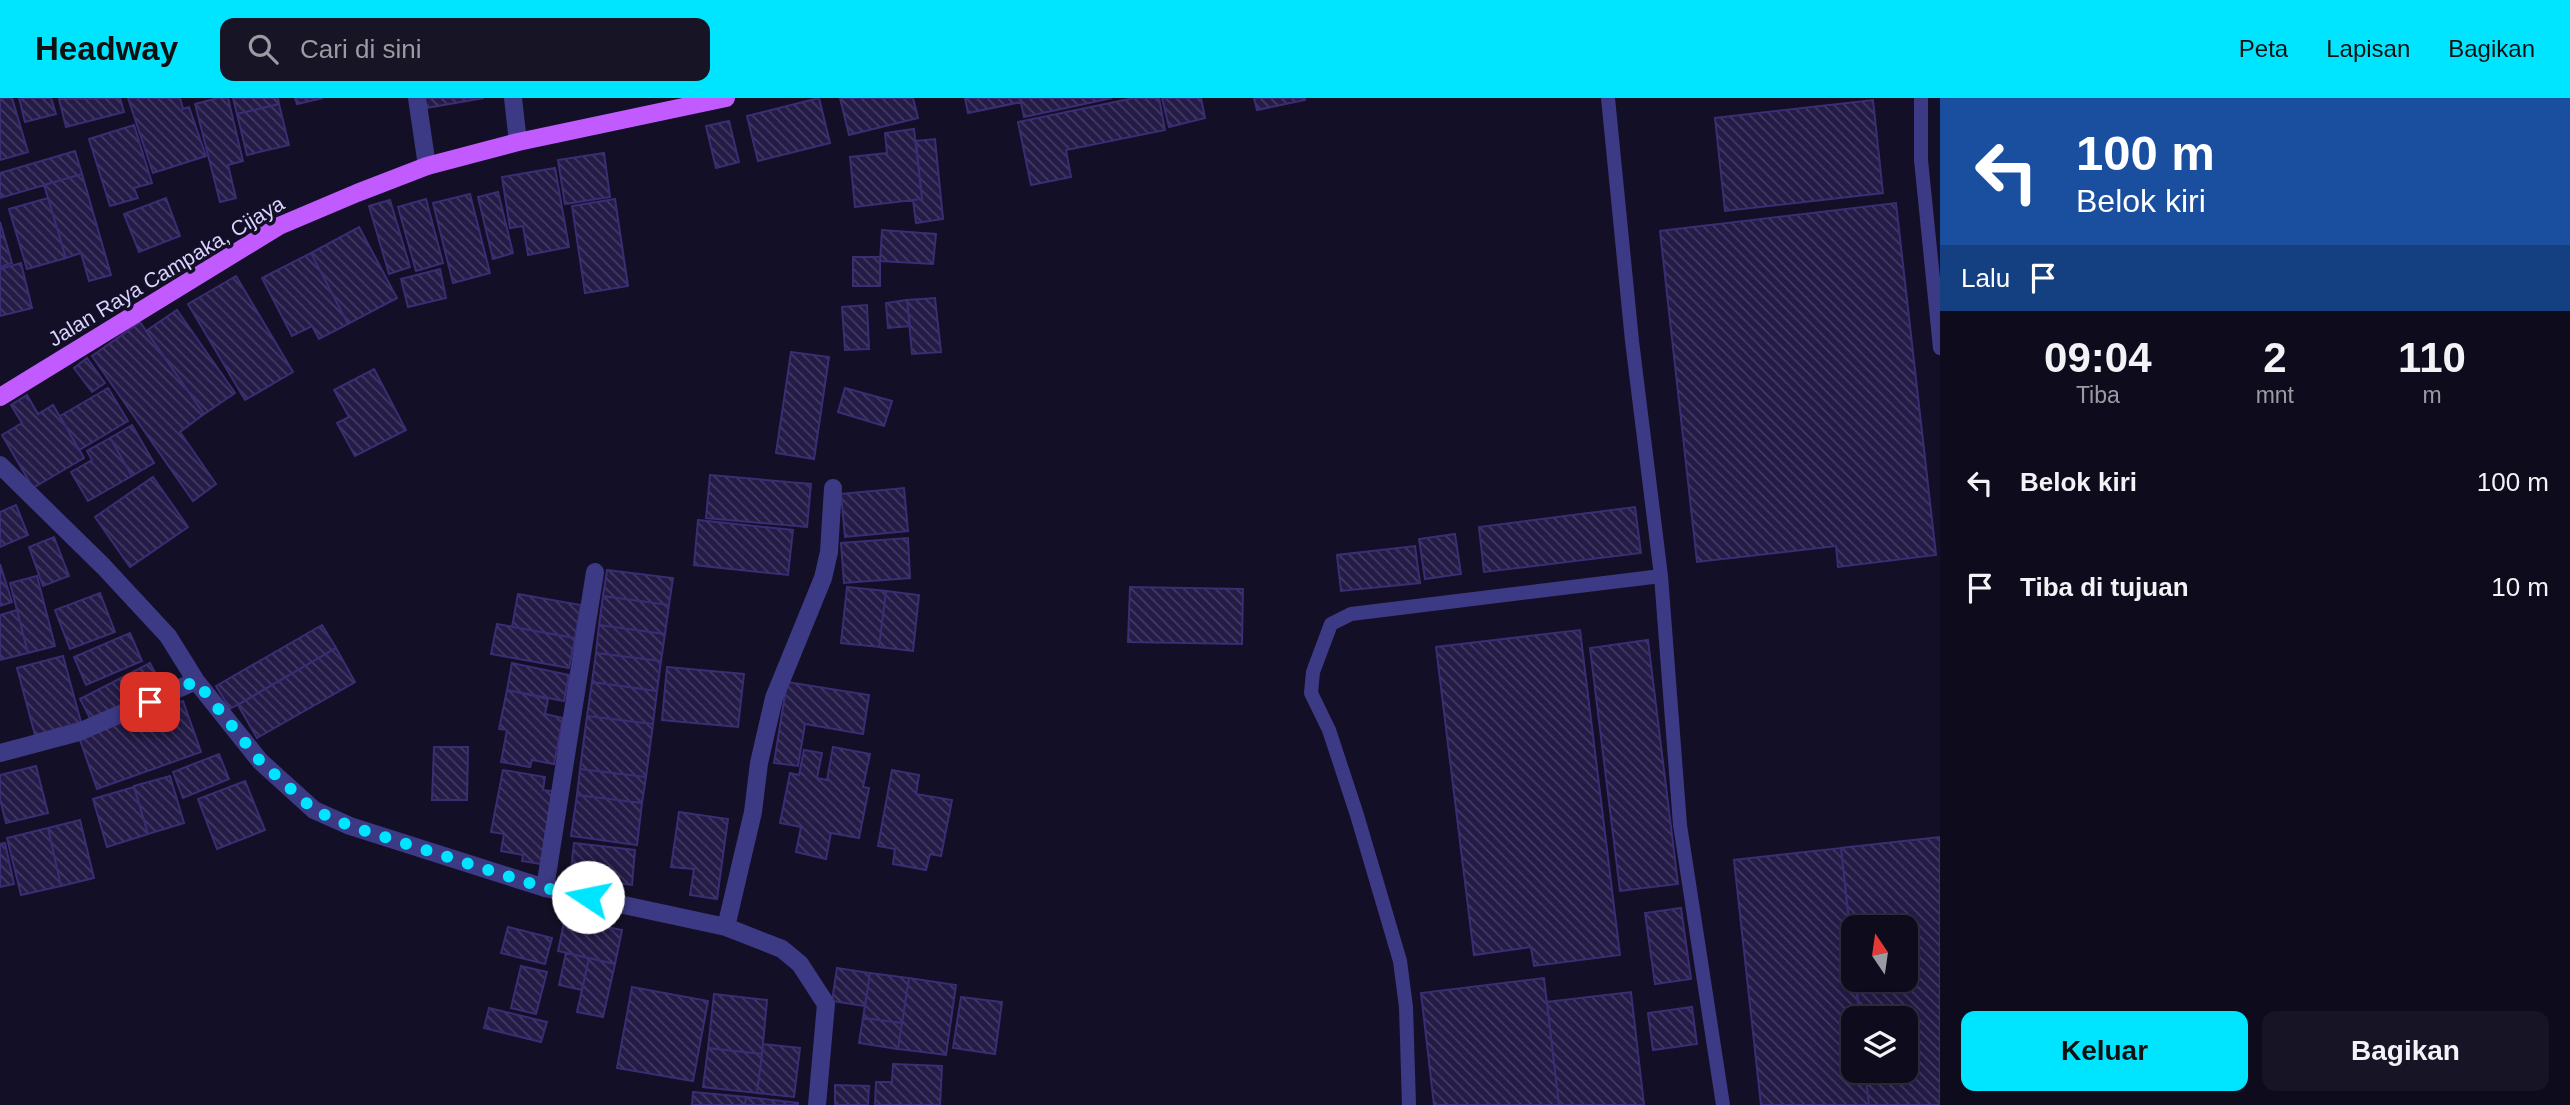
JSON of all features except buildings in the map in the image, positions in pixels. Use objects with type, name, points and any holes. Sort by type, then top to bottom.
[{"type":"main road","name":"Jalan Raya Campaka, Cijaya","points":[[0,397],[279,226],[428,166],[517,142],[699,101],[726,98]]},
{"type":"street","points":[[417,98],[428,166]]},
{"type":"street","points":[[513,98],[517,142]]},
{"type":"street","points":[[0,465],[103,566],[168,636],[196,681],[260,761],[314,810],[350,826],[545,888],[726,927],[782,949],[800,964],[826,1004],[817,1105]]},
{"type":"street","points":[[726,927],[753,812],[759,763],[774,698],[823,578],[829,552],[833,488]]},
{"type":"street","points":[[545,888],[596,572]]},
{"type":"street","points":[[0,753],[79,732],[196,681]]},
{"type":"lane","points":[[1608,98],[1631,328],[1661,576],[1680,825],[1723,1105]]},
{"type":"lane","points":[[1921,98],[1921,160],[1940,348]]},
{"type":"lane","points":[[1409,1105],[1406,1007],[1400,961],[1349,790],[1329,730],[1311,693],[1313,672],[1331,624],[1351,614],[1661,576]]},
{"type":"route","points":[[150,702],[196,681],[260,761],[314,810],[350,826],[545,888],[588,897]]}]
